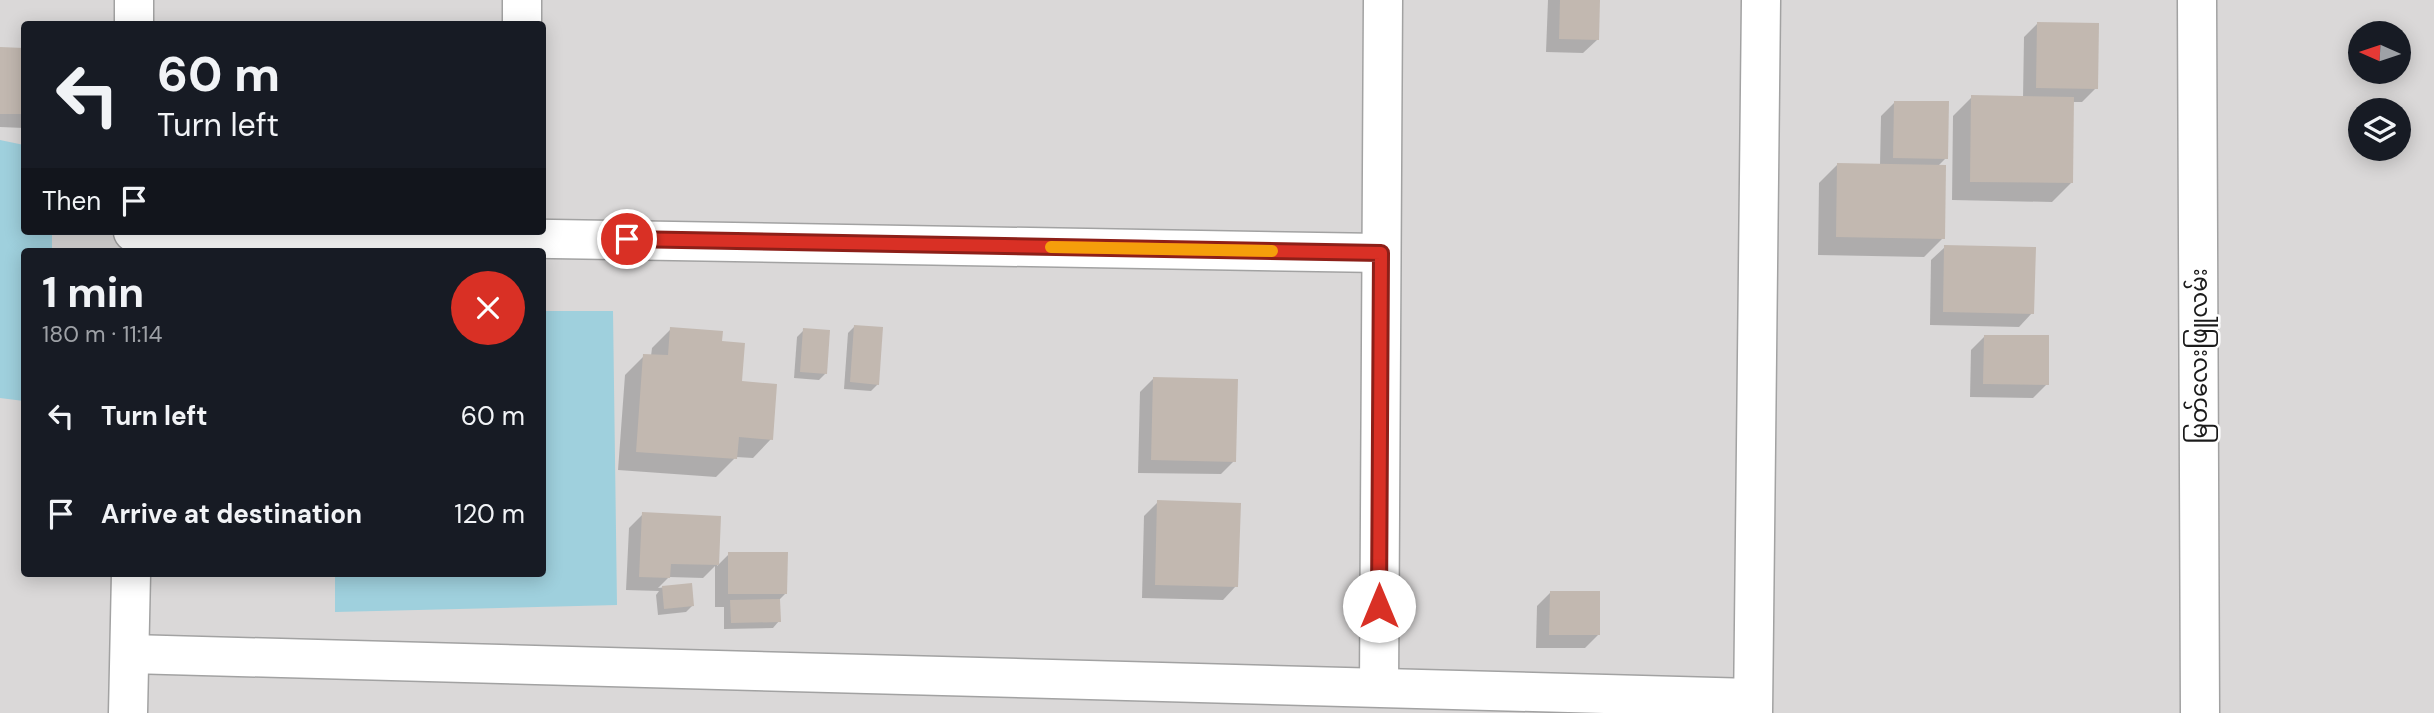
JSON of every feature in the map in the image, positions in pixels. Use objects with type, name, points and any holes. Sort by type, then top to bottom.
[{"type":"street","points":[[134,0],[134,21]]},
{"type":"street","points":[[522,0],[522,21]]},
{"type":"street","points":[[1379,687],[1383,0]]},
{"type":"street","points":[[130,654],[1379,687],[1752,706],[1761,0]]},
{"type":"street","name":"မြတ်လေးဖြူလမ်း","points":[[2197,0],[2200,713]]},
{"type":"street","points":[[546,235],[1381,253]]},
{"type":"street","points":[[128,713],[131,577]]},
{"type":"shaded area","points":[[0,0],[2434,0],[2434,713],[0,713]]},
{"type":"water","points":[[0,140],[21,144],[21,235],[52,235],[52,248],[21,248],[21,401],[0,398]]},
{"type":"water","points":[[546,311],[613,311],[617,605],[335,612],[335,577],[546,577]]},
{"type":"building","points":[[1560,0],[1600,0],[1599,40],[1559,39]]},
{"type":"building","points":[[2037,22],[2099,23],[2098,89],[2036,88]]},
{"type":"building","points":[[0,47],[21,48],[21,114],[0,114]]},
{"type":"building","points":[[1971,95],[2074,97],[2073,183],[1970,182]]},
{"type":"building","points":[[1894,101],[1949,101],[1948,159],[1893,158]]},
{"type":"building","points":[[1837,163],[1946,165],[1945,239],[1836,237]]},
{"type":"building","points":[[1944,245],[2036,247],[2034,314],[1943,312]]},
{"type":"building","points":[[854,325],[883,327],[879,385],[850,382]]},
{"type":"building","points":[[670,327],[723,331],[722,341],[745,343],[742,381],[777,384],[773,440],[739,437],[737,459],[636,452],[643,354],[668,355]]},
{"type":"building","points":[[803,328],[830,330],[827,374],[800,372]]},
{"type":"building","points":[[1984,335],[2049,335],[2049,385],[1983,384]]},
{"type":"building","points":[[1153,377],[1238,379],[1236,462],[1151,460]]},
{"type":"building","points":[[1157,500],[1241,503],[1238,587],[1155,585]]},
{"type":"building","points":[[642,512],[721,516],[719,565],[671,564],[670,578],[639,577]]},
{"type":"building","points":[[728,552],[788,552],[787,594],[728,594]]},
{"type":"building","points":[[692,583],[694,606],[664,609],[662,586]]},
{"type":"building","points":[[1550,591],[1600,591],[1600,635],[1549,635]]},
{"type":"building","points":[[780,599],[781,622],[731,623],[730,600]]},
{"type":"slow traffic","points":[[1051,247],[1272,251]]},
{"type":"route","points":[[627,239],[1381,253],[1379,606]]}]
